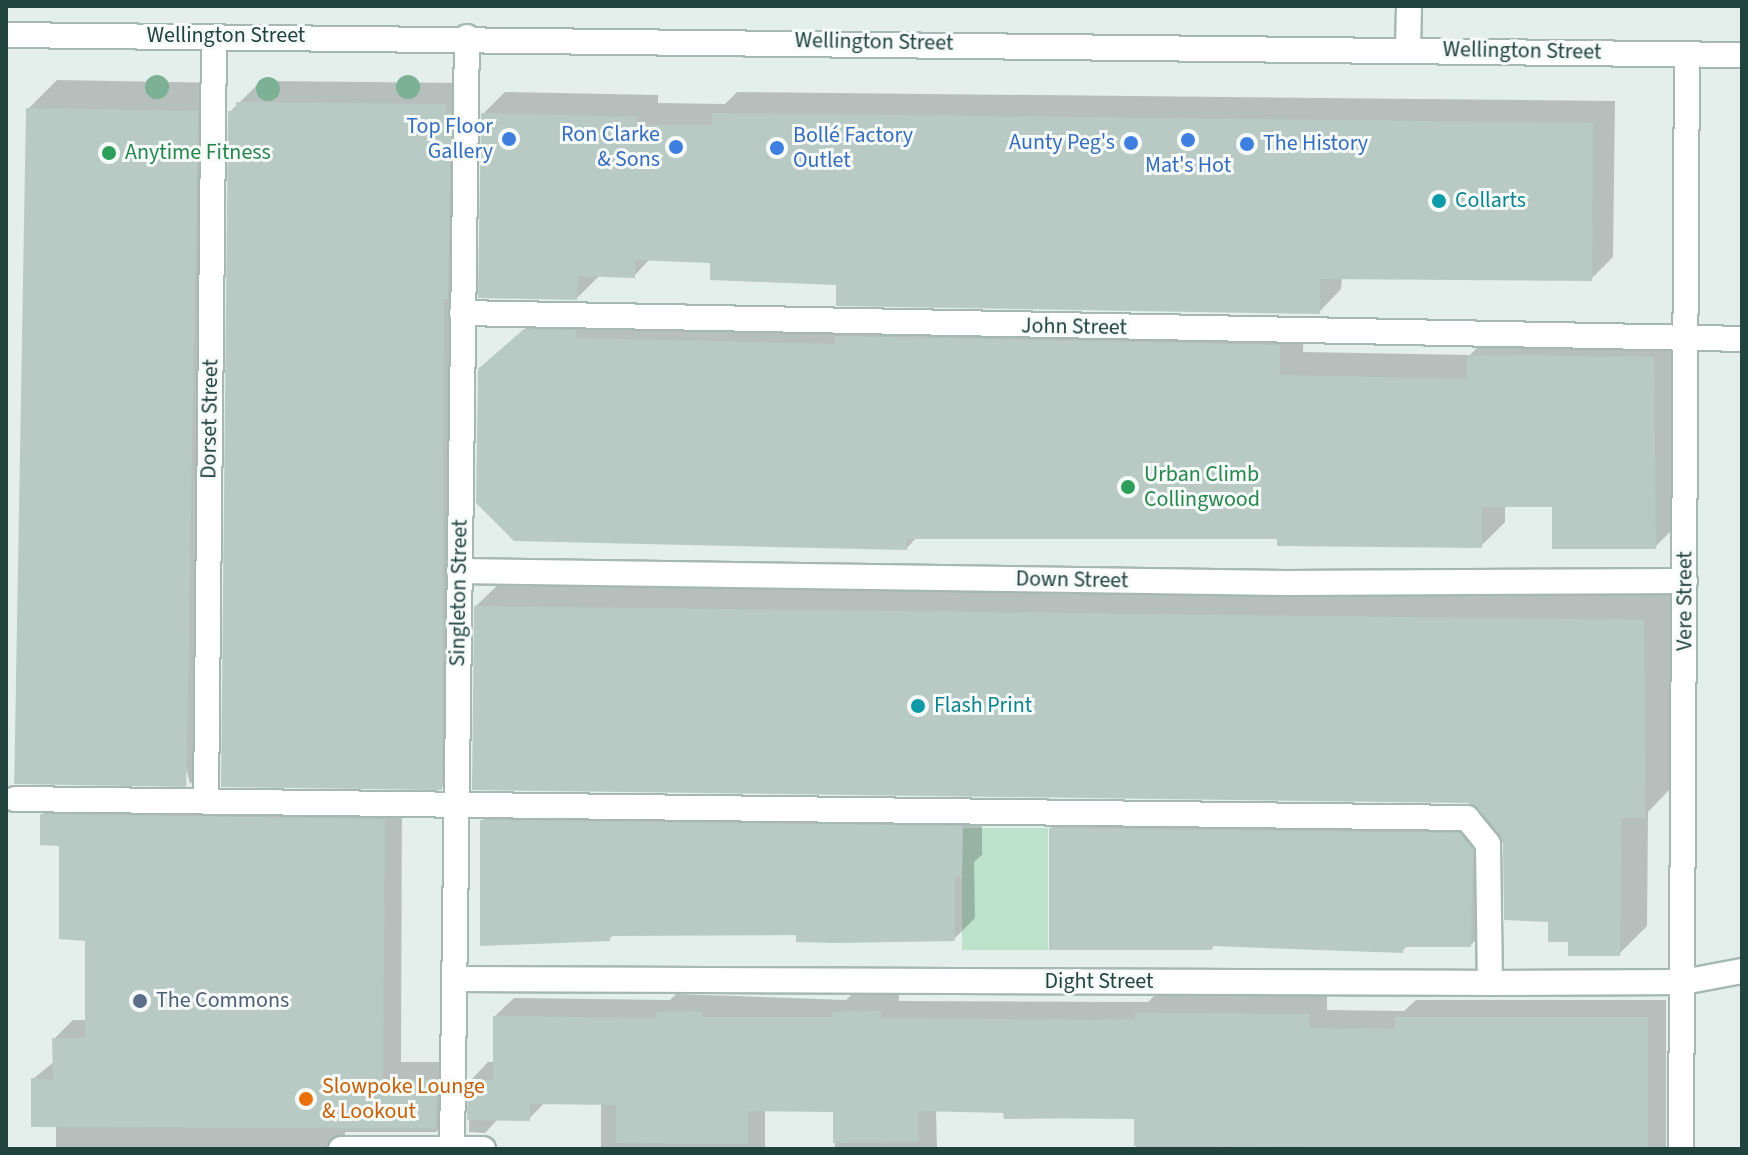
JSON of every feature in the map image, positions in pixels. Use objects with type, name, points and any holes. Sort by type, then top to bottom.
[{"type":"street","points":[[1408,50],[1409,6]]},
{"type":"street","name":"Wellington Street","points":[[6,35],[467,37],[1742,55]]},
{"type":"street","name":"Dorset Street","points":[[206,802],[214,37]]},
{"type":"street","name":"Singleton Street","points":[[452,1149],[467,37]]},
{"type":"street","name":"Vere Street","points":[[1681,1149],[1687,54]]},
{"type":"street","name":"John Street","points":[[462,313],[1686,341],[1742,339]]},
{"type":"street","name":"Down Street","points":[[459,571],[1285,583],[1685,581]]},
{"type":"street","points":[[15,799],[1467,818],[1488,844],[1490,983]]},
{"type":"street","name":"Dight Street","points":[[454,979],[1683,982],[1742,971]]},
{"type":"street","points":[[341,1149],[483,1149]]},
{"type":"green space","points":[[962,828],[1048,828],[1048,950],[962,950]]},
{"type":"building","points":[[236,102],[446,104],[446,113],[451,113],[448,299],[444,299],[442,790],[221,787],[228,111],[236,111]]},
{"type":"building","points":[[26,108],[198,111],[186,787],[14,784]]},
{"type":"building","points":[[481,113],[637,117],[636,125],[712,125],[712,113],[1593,123],[1592,281],[1320,279],[1320,314],[836,306],[836,285],[710,280],[710,263],[635,260],[635,278],[578,276],[577,300],[478,298]]},
{"type":"building","points":[[524,329],[576,330],[576,338],[835,344],[835,336],[1280,345],[1280,375],[1467,379],[1467,355],[1654,357],[1656,549],[1552,549],[1552,507],[1482,507],[1482,548],[1277,546],[1277,539],[907,539],[907,550],[514,541],[476,503],[478,369]]},
{"type":"building","points":[[474,606],[1644,620],[1645,818],[1621,818],[1620,956],[1568,956],[1568,942],[1548,942],[1548,922],[1504,920],[1503,843],[1479,809],[1468,803],[472,790]]},
{"type":"building","points":[[40,814],[385,819],[383,1079],[438,1080],[435,1128],[31,1127],[31,1078],[53,1080],[52,1038],[85,1038],[85,941],[59,939],[59,846],[40,845]]},
{"type":"building","points":[[480,820],[963,826],[962,878],[955,877],[955,941],[835,943],[796,942],[796,935],[610,936],[610,941],[480,946]]},
{"type":"building","points":[[1049,828],[1460,833],[1473,849],[1471,947],[1403,947],[1403,953],[1212,946],[1212,950],[1049,950]]},
{"type":"building","points":[[702,1011],[702,1017],[832,1017],[832,1012],[881,1011],[881,1018],[1093,1020],[1135,1019],[1135,1013],[1309,1014],[1310,1028],[1395,1029],[1395,1017],[1648,1017],[1648,1149],[1134,1146],[1134,1119],[1004,1118],[1004,1113],[918,1111],[919,1142],[833,1143],[833,1112],[748,1111],[748,1144],[616,1143],[616,1105],[530,1104],[530,1121],[467,1120],[468,1080],[493,1080],[493,1016],[656,1018],[656,1012]]},
{"type":"place","name":"Top Floor Gallery","points":[[509,139]]},
{"type":"place","name":"Mat's Hot","points":[[1188,140]]},
{"type":"place","name":"Aunty Peg's","points":[[1131,143]]},
{"type":"place","name":"The History","points":[[1247,144]]},
{"type":"place","name":"Ron Clarke & Sons","points":[[676,147]]},
{"type":"place","name":"Bollé Factory Outlet","points":[[777,148]]},
{"type":"place","name":"Anytime Fitness","points":[[109,153]]},
{"type":"place","name":"Collarts","points":[[1439,201]]},
{"type":"place","name":"Urban Climb Collingwood","points":[[1128,487]]},
{"type":"place","name":"Flash Print","points":[[918,706]]},
{"type":"place","name":"The Commons","points":[[140,1001]]},
{"type":"place","name":"Slowpoke Lounge & Lookout","points":[[306,1099]]}]
